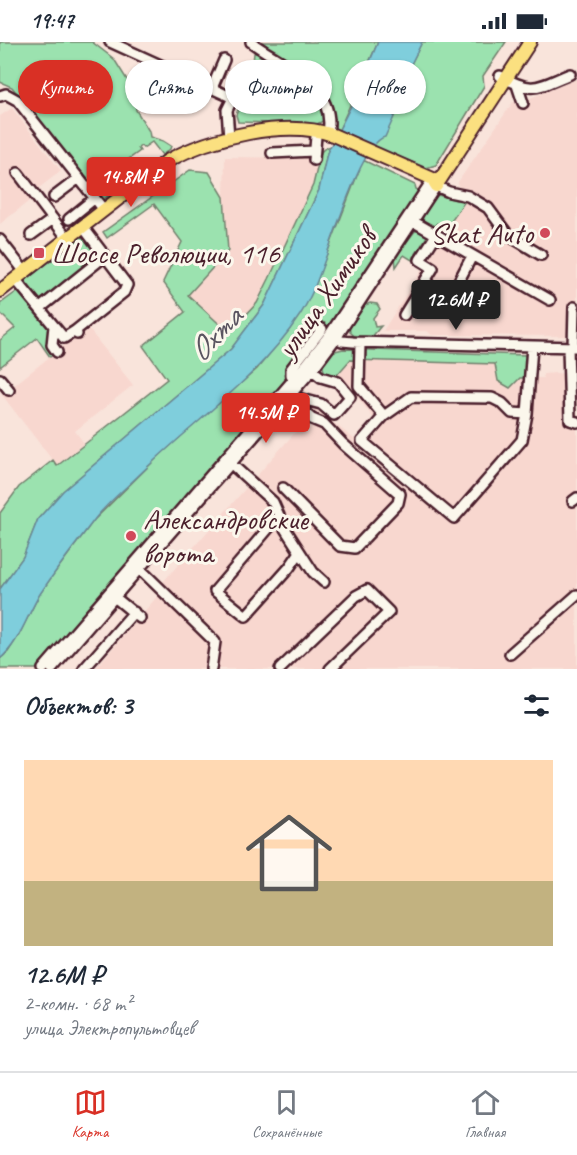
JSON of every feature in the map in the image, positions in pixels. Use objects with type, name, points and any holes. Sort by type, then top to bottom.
[{"type":"main road","points":[[507,80],[522,42]]},
{"type":"main road","points":[[0,291],[167,161],[196,147],[229,137],[269,132],[327,136],[433,183],[507,80],[530,42]]},
{"type":"street","points":[[110,42],[150,60]]},
{"type":"street","points":[[251,42],[314,85],[326,104],[327,136],[314,156],[272,153]]},
{"type":"street","points":[[213,86],[224,60]]},
{"type":"street","points":[[218,74],[225,77]]},
{"type":"street","points":[[507,80],[534,89],[570,74]]},
{"type":"street","points":[[507,80],[523,103]]},
{"type":"street","points":[[213,88],[233,98],[227,110],[229,137]]},
{"type":"street","points":[[0,104],[3,95],[17,100],[104,210]]},
{"type":"street","points":[[88,189],[112,170]]},
{"type":"street","points":[[18,172],[68,239]]},
{"type":"street","points":[[54,197],[79,178]]},
{"type":"street","points":[[433,183],[449,192],[468,196],[488,208],[508,235],[542,255]]},
{"type":"street","name":"улица Химиков","points":[[43,669],[112,595],[287,395],[312,370],[433,183]]},
{"type":"street","points":[[69,219],[95,198]]},
{"type":"street","points":[[31,235],[53,219]]},
{"type":"street","points":[[410,220],[550,300]]},
{"type":"street","points":[[0,240],[20,276],[64,338],[76,332],[108,308],[124,292],[127,285],[83,227]]},
{"type":"street","points":[[404,315],[433,268],[420,260],[436,235]]},
{"type":"street","points":[[44,305],[105,256]]},
{"type":"street","points":[[454,290],[472,256]]},
{"type":"street","points":[[574,307],[570,420],[577,422]]},
{"type":"street","points":[[54,326],[52,345],[57,352]]},
{"type":"street","points":[[295,378],[291,375],[291,369],[322,329],[318,327]]},
{"type":"street","points":[[333,336],[348,342],[360,343],[573,347]]},
{"type":"street","name":"улица Химиков","points":[[287,395],[295,378],[333,336]]},
{"type":"street","points":[[360,343],[359,386],[384,416]]},
{"type":"street","points":[[526,414],[512,413],[502,403],[492,398],[417,396],[405,400],[384,416],[362,441],[454,518],[522,440],[526,414],[532,346]]},
{"type":"street","points":[[287,395],[321,404],[334,415],[350,397],[338,382],[321,377],[312,370]]},
{"type":"street","points":[[0,379],[9,390]]},
{"type":"street","points":[[283,488],[340,546],[355,548],[398,503],[400,494],[343,444],[324,424],[312,418],[287,395]]},
{"type":"street","points":[[229,461],[273,502],[300,552],[313,572],[324,582]]},
{"type":"street","name":"улица Химиков","points":[[52,669],[112,595],[140,568],[229,461]]},
{"type":"street","points":[[279,516],[215,591],[246,616],[289,568],[300,552]]},
{"type":"street","points":[[140,568],[215,642],[211,669]]},
{"type":"street","points":[[280,669],[356,596],[367,590],[389,612],[330,669]]},
{"type":"street","points":[[84,669],[137,615],[112,595]]},
{"type":"street","points":[[510,654],[577,595]]},
{"type":"shaded area","points":[[577,79],[577,336],[432,335],[427,331],[383,331],[469,195],[458,186],[458,182],[513,102],[518,103]]},
{"type":"shaded area","points":[[12,108],[61,171],[31,194],[33,198],[0,224],[0,116]]},
{"type":"shaded area","points":[[225,157],[319,158],[313,185],[257,303],[229,333],[188,295],[228,251],[224,197]]},
{"type":"shaded area","points":[[87,327],[133,385],[75,431],[84,443],[57,466],[2,395]]},
{"type":"shaded area","points":[[350,360],[495,364],[520,378],[543,378],[543,374],[556,373],[577,375],[577,669],[95,669],[166,586],[163,582],[306,420],[302,416],[308,409],[318,410],[354,439],[374,419],[349,386],[336,376]]},
{"type":"green space","points":[[0,42],[92,42],[114,59],[125,77],[125,114],[138,114],[150,137],[163,141],[171,146],[170,149],[162,155],[152,142],[143,148],[141,146],[138,148],[140,151],[129,159],[139,172],[104,199],[34,114],[113,114],[113,60],[18,60],[18,94],[12,87],[0,82]]},
{"type":"green space","points":[[258,42],[378,42],[370,60],[344,60],[344,114],[346,114],[338,132],[335,130],[331,114],[332,60],[283,60]]},
{"type":"green space","points":[[422,42],[506,42],[483,76],[484,86],[436,165],[426,168],[373,146],[381,138],[395,114],[426,114],[426,60],[413,60]]},
{"type":"green space","points":[[254,53],[260,53],[269,60],[253,60]]},
{"type":"green space","points":[[236,115],[325,115],[323,121],[317,124],[238,122]]},
{"type":"green space","points":[[331,146],[327,153],[319,190],[264,305],[231,349],[63,491],[38,519],[23,557],[0,589],[0,513],[19,487],[53,460],[57,466],[167,379],[143,346],[185,312],[163,282],[182,242],[154,204],[107,238],[103,232],[190,170],[209,172],[224,197],[228,251],[188,295],[229,333],[257,303],[313,185],[321,152]]},
{"type":"green space","points":[[363,160],[415,185],[416,189],[421,192],[330,328],[295,374],[295,370],[327,327],[318,320],[305,338],[307,343],[284,374],[286,383],[38,669],[0,669],[0,659],[8,652],[19,635],[39,595],[94,520],[162,453],[257,369],[289,330],[313,290]]},
{"type":"green space","points":[[438,195],[456,200],[467,198],[446,229],[437,223],[432,229],[423,223],[426,207]]},
{"type":"green space","points":[[415,231],[423,231],[428,235],[412,260],[404,255],[396,267],[395,257]]},
{"type":"green space","points":[[83,235],[100,255],[38,302],[22,283]]},
{"type":"green space","points":[[19,290],[34,308],[32,309],[35,312],[38,311],[51,327],[54,354],[50,357],[37,338],[0,367],[0,340],[15,328],[0,313],[0,304]]},
{"type":"green space","points":[[370,303],[377,304],[380,309],[373,318],[375,327],[381,326],[371,338],[357,338],[350,332],[349,326],[361,307]]},
{"type":"green space","points":[[343,349],[527,355],[527,378],[520,378],[510,388],[498,381],[495,364],[350,360],[336,376],[325,374],[322,364],[331,352]]},
{"type":"water","points":[[378,42],[422,42],[413,60],[370,60]]},
{"type":"water","points":[[347,114],[395,114],[385,137],[377,142],[360,168],[316,283],[300,315],[265,360],[245,380],[99,514],[46,584],[13,645],[0,659],[0,589],[23,557],[38,519],[63,491],[231,349],[264,305],[319,190],[327,153]]},
{"type":"place","name":"Skat Auto","points":[[545,233]]},
{"type":"place","name":"Шоссе Революции, 116","points":[[39,253]]},
{"type":"place","name":"Александровские ворота","points":[[131,536]]},
{"type":"water label","name":"Охта","points":[[215,334]]}]
